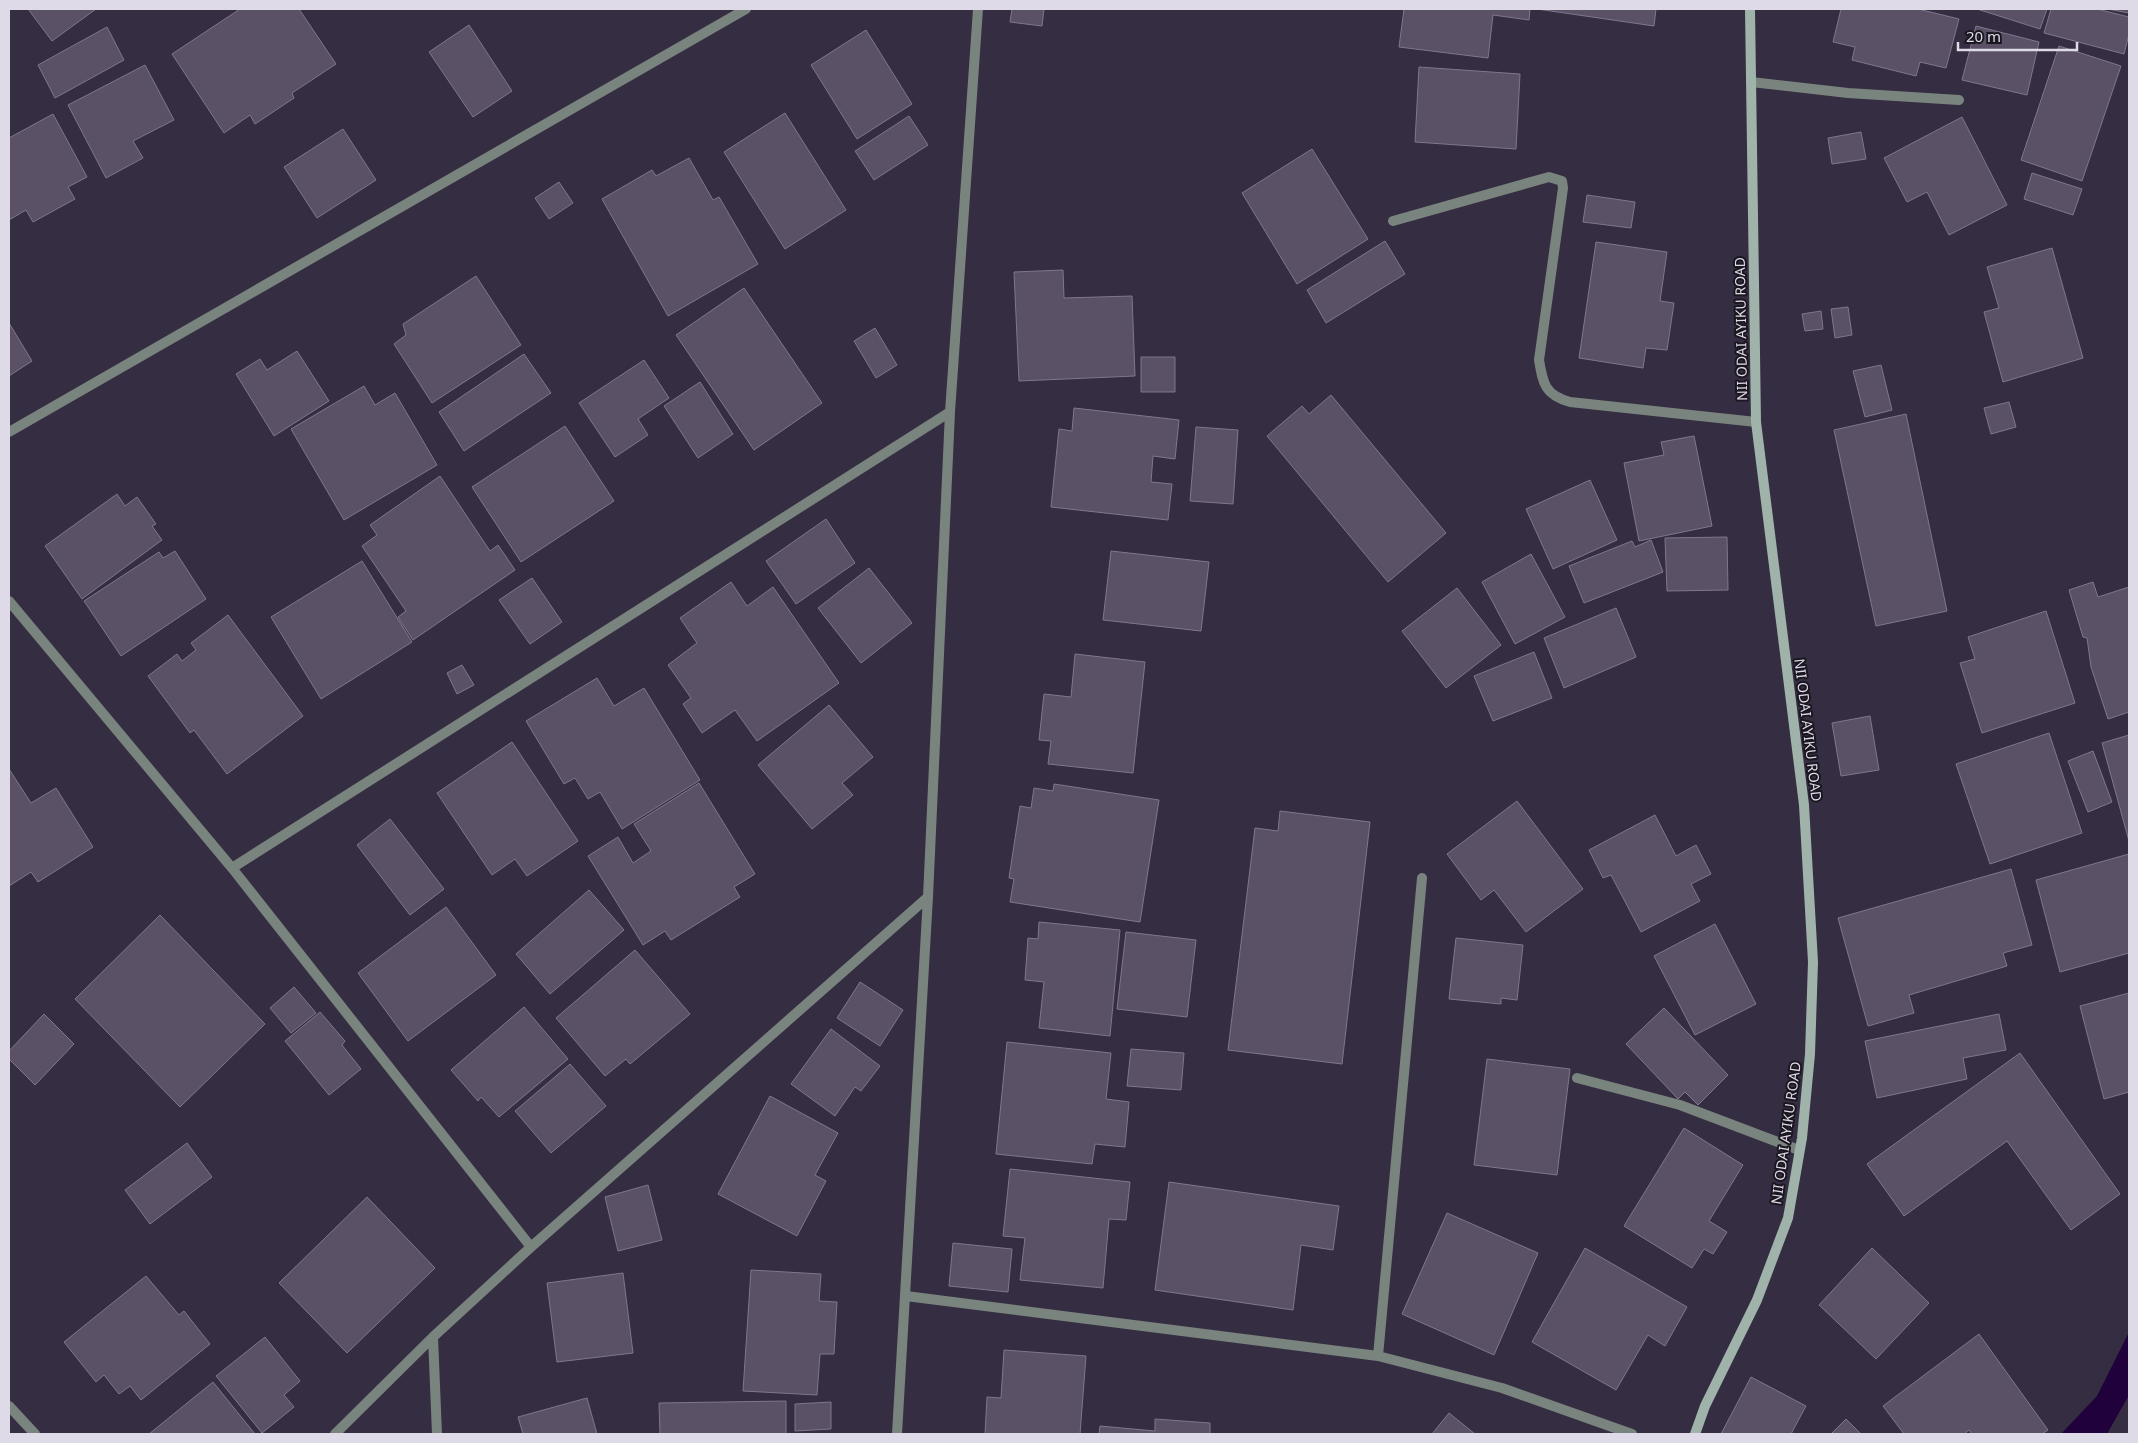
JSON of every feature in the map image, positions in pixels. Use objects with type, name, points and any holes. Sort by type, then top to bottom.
[{"type":"street","points":[[9,432],[746,9]]},
{"type":"street","points":[[897,1434],[928,897],[950,412],[978,9]]},
{"type":"street","name":"NII ODAI AYIKU ROAD","points":[[1695,1434],[1705,1406],[1757,1300],[1788,1218],[1799,1150],[1810,1054],[1813,962],[1805,814],[1756,422],[1750,9]]},
{"type":"street","points":[[1751,82],[1848,93],[1959,100]]},
{"type":"street","points":[[1392,221],[1549,177],[1562,181],[1563,188],[1539,360],[1542,379],[1549,392],[1558,398],[1570,402],[1756,422]]},
{"type":"street","points":[[232,868],[950,412]]},
{"type":"street","points":[[9,601],[232,868],[531,1246]]},
{"type":"street","points":[[1378,1356],[1422,878]]},
{"type":"street","points":[[335,1434],[433,1337],[531,1246],[928,897]]},
{"type":"street","points":[[1577,1078],[1680,1105],[1799,1150]]},
{"type":"street","points":[[906,1296],[1378,1356],[1502,1388],[1632,1434]]},
{"type":"street","points":[[433,1337],[437,1434]]},
{"type":"street","points":[[9,1406],[35,1434]]},
{"type":"shaded area","points":[[2129,1332],[2129,1395],[2107,1434],[2061,1434],[2097,1396]]},
{"type":"building","points":[[28,9],[96,9],[52,41]]},
{"type":"building","points":[[240,9],[299,9],[336,64],[292,93],[294,98],[255,124],[250,115],[224,133],[172,54]]},
{"type":"building","points":[[1012,9],[1044,9],[1042,26],[1010,22]]},
{"type":"building","points":[[1404,9],[1530,9],[1529,20],[1493,15],[1488,58],[1399,47]]},
{"type":"building","points":[[1537,9],[1656,9],[1654,26]]},
{"type":"building","points":[[1841,9],[1918,9],[1959,19],[1946,68],[1920,62],[1916,76],[1852,60],[1855,47],[1833,42]]},
{"type":"building","points":[[1977,9],[2047,9],[2040,29]]},
{"type":"building","points":[[2051,9],[2097,9],[2129,17],[2129,34],[2124,54],[2044,33]]},
{"type":"building","points":[[2107,9],[2129,9],[2129,13]]},
{"type":"building","points":[[469,25],[512,91],[473,117],[429,52]]},
{"type":"building","points":[[1976,26],[2039,42],[2027,95],[1962,80]]},
{"type":"building","points":[[107,27],[124,60],[55,98],[38,65]]},
{"type":"building","points":[[866,30],[912,104],[857,139],[811,65]]},
{"type":"building","points":[[2059,46],[2121,66],[2082,181],[2021,160]]},
{"type":"building","points":[[145,65],[174,120],[133,141],[143,158],[106,178],[68,105]]},
{"type":"building","points":[[1419,67],[1520,74],[1516,149],[1415,142]]},
{"type":"building","points":[[785,113],[846,210],[785,249],[724,152]]},
{"type":"building","points":[[53,114],[87,177],[68,187],[75,199],[33,222],[26,210],[9,220],[9,138]]},
{"type":"building","points":[[909,116],[928,145],[874,180],[855,151]]},
{"type":"building","points":[[1962,117],[2007,205],[1949,235],[1927,192],[1907,202],[1884,158]]},
{"type":"building","points":[[343,129],[376,180],[317,218],[284,167]]},
{"type":"building","points":[[1861,132],[1866,159],[1832,164],[1828,138]]},
{"type":"building","points":[[1312,149],[1368,239],[1297,284],[1242,193]]},
{"type":"building","points":[[689,158],[713,200],[719,197],[758,264],[668,316],[602,199],[652,170],[656,176]]},
{"type":"building","points":[[2032,173],[2082,189],[2073,215],[2024,199]]},
{"type":"building","points":[[559,182],[573,203],[549,219],[535,198]]},
{"type":"building","points":[[1587,195],[1635,202],[1631,228],[1583,222]]},
{"type":"building","points":[[1385,241],[1405,274],[1326,323],[1307,290]]},
{"type":"building","points":[[1596,242],[1667,252],[1660,301],[1674,303],[1667,350],[1646,348],[1643,368],[1579,358]]},
{"type":"building","points":[[2052,248],[2083,358],[2003,382],[1984,312],[1999,308],[1987,267]]},
{"type":"building","points":[[1063,270],[1064,298],[1132,296],[1135,376],[1019,381],[1014,272]]},
{"type":"building","points":[[476,276],[521,345],[432,403],[394,344],[406,335],[403,324]]},
{"type":"building","points":[[744,288],[822,403],[754,450],[676,335]]},
{"type":"building","points":[[1848,307],[1852,335],[1835,338],[1831,309]]},
{"type":"building","points":[[1821,311],[1823,329],[1805,331],[1802,314]]},
{"type":"building","points":[[9,323],[32,361],[9,376]]},
{"type":"building","points":[[875,328],[897,365],[876,378],[854,341]]},
{"type":"building","points":[[297,351],[329,401],[274,436],[236,374],[260,359],[267,370]]},
{"type":"building","points":[[524,354],[551,393],[464,451],[439,412]]},
{"type":"building","points":[[1141,357],[1175,357],[1175,392],[1141,392]]},
{"type":"building","points":[[644,360],[669,398],[638,419],[648,435],[615,457],[579,403]]},
{"type":"building","points":[[1881,365],[1892,410],[1865,417],[1853,371]]},
{"type":"building","points":[[700,382],[733,434],[698,458],[664,406]]},
{"type":"building","points":[[364,386],[375,405],[395,393],[437,465],[344,520],[291,429]]},
{"type":"building","points":[[1331,395],[1446,533],[1388,582],[1267,436],[1302,406],[1309,414]]},
{"type":"building","points":[[2009,402],[2016,427],[1991,434],[1984,408]]},
{"type":"building","points":[[1074,408],[1179,420],[1175,459],[1153,456],[1151,482],[1172,484],[1168,520],[1051,507],[1059,429],[1072,431]]},
{"type":"building","points":[[1906,414],[1947,611],[1876,626],[1834,430]]},
{"type":"building","points":[[565,426],[614,501],[521,562],[472,487]]},
{"type":"building","points":[[1196,427],[1238,430],[1233,504],[1190,501]]},
{"type":"building","points":[[1694,436],[1712,526],[1639,541],[1624,463],[1664,455],[1661,442]]},
{"type":"building","points":[[440,476],[490,551],[498,545],[515,570],[413,640],[398,617],[406,611],[362,546],[377,535],[370,525]]},
{"type":"building","points":[[1590,480],[1617,540],[1553,569],[1526,509]]},
{"type":"building","points":[[117,494],[125,506],[137,497],[156,524],[152,526],[162,540],[82,599],[45,546]]},
{"type":"building","points":[[826,519],[855,563],[796,604],[766,561]]},
{"type":"building","points":[[1727,537],[1728,590],[1667,591],[1665,538]]},
{"type":"building","points":[[1651,540],[1663,572],[1584,603],[1569,566],[1632,541],[1635,547]]},
{"type":"building","points":[[175,551],[206,599],[121,656],[84,601],[159,552],[163,558]]},
{"type":"building","points":[[1111,551],[1209,562],[1201,631],[1103,620]]},
{"type":"building","points":[[1531,554],[1565,617],[1515,644],[1482,582]]},
{"type":"building","points":[[362,561],[412,642],[321,699],[271,617]]},
{"type":"building","points":[[869,568],[912,623],[861,663],[818,608]]},
{"type":"building","points":[[532,578],[562,622],[530,644],[499,600]]},
{"type":"building","points":[[731,582],[747,606],[773,587],[839,683],[757,741],[735,710],[702,733],[683,704],[691,698],[668,665],[697,643],[680,618]]},
{"type":"building","points":[[2093,582],[2098,597],[2129,587],[2129,712],[2108,719],[2091,667],[2087,638],[2083,637],[2069,590]]},
{"type":"building","points":[[1457,588],[1501,645],[1446,688],[1402,631]]},
{"type":"building","points":[[1616,608],[1636,657],[1564,688],[1544,638]]},
{"type":"building","points":[[2046,611],[2075,703],[1982,733],[1960,663],[1975,659],[1968,637]]},
{"type":"building","points":[[228,615],[303,716],[227,774],[194,730],[190,733],[148,676],[177,654],[182,661],[196,650],[191,643]]},
{"type":"building","points":[[1534,652],[1552,698],[1493,721],[1474,676]]},
{"type":"building","points":[[1075,654],[1145,662],[1133,773],[1048,764],[1051,741],[1039,740],[1044,694],[1071,697]]},
{"type":"building","points":[[462,665],[474,685],[457,694],[447,673]]},
{"type":"building","points":[[597,678],[614,706],[644,688],[700,780],[622,829],[600,792],[588,799],[575,778],[564,784],[526,721]]},
{"type":"building","points":[[829,705],[873,757],[842,783],[853,795],[812,829],[758,765]]},
{"type":"building","points":[[1870,716],[1879,770],[1841,776],[1832,723]]},
{"type":"building","points":[[2049,733],[2082,833],[1990,864],[1956,764]]},
{"type":"building","points":[[2129,735],[2129,841],[2102,743]]},
{"type":"building","points":[[512,742],[578,841],[527,876],[515,859],[492,875],[437,793]]},
{"type":"building","points":[[2093,751],[2112,802],[2088,812],[2068,761]]},
{"type":"building","points":[[9,769],[31,803],[56,788],[93,847],[38,882],[31,872],[9,886]]},
{"type":"building","points":[[699,783],[755,874],[734,887],[740,897],[671,940],[665,931],[643,945],[588,856],[618,837],[633,863],[651,851],[634,824]]},
{"type":"building","points":[[1054,784],[1159,800],[1140,922],[1010,902],[1014,879],[1009,878],[1020,806],[1031,808],[1034,788],[1053,791]]},
{"type":"building","points":[[1517,801],[1583,889],[1526,932],[1494,890],[1481,900],[1447,854]]},
{"type":"building","points":[[1280,811],[1370,822],[1342,1064],[1228,1050],[1255,828],[1278,831]]},
{"type":"building","points":[[1655,815],[1676,856],[1696,845],[1711,874],[1691,884],[1700,901],[1641,932],[1611,875],[1603,878],[1589,850]]},
{"type":"building","points":[[390,819],[444,889],[410,915],[357,845]]},
{"type":"building","points":[[2129,854],[2129,953],[2060,972],[2036,880]]},
{"type":"building","points":[[2011,869],[2032,945],[2003,953],[2007,966],[1909,995],[1914,1013],[1868,1026],[1838,918]]},
{"type":"building","points":[[589,890],[624,930],[550,994],[516,954]]},
{"type":"building","points":[[446,907],[496,975],[408,1041],[358,973]]},
{"type":"building","points":[[160,915],[265,1024],[180,1107],[75,999]]},
{"type":"building","points":[[1039,922],[1120,930],[1110,1036],[1039,1028],[1044,982],[1025,980],[1028,938],[1038,939]]},
{"type":"building","points":[[1715,924],[1756,1004],[1695,1035],[1654,956]]},
{"type":"building","points":[[1126,932],[1196,940],[1187,1017],[1117,1009]]},
{"type":"building","points":[[1456,938],[1523,945],[1517,1000],[1501,998],[1501,1004],[1449,999]]},
{"type":"building","points":[[635,950],[690,1014],[630,1064],[626,1059],[605,1076],[556,1018]]},
{"type":"building","points":[[860,982],[903,1010],[880,1046],[837,1018]]},
{"type":"building","points":[[294,987],[316,1013],[291,1033],[270,1008]]},
{"type":"building","points":[[2129,993],[2129,1092],[2104,1099],[2080,1006]]},
{"type":"building","points":[[524,1007],[568,1059],[499,1117],[481,1097],[478,1101],[451,1070]]},
{"type":"building","points":[[1664,1008],[1728,1075],[1698,1105],[1685,1092],[1678,1099],[1626,1044]]},
{"type":"building","points":[[320,1012],[345,1041],[342,1045],[361,1069],[329,1095],[285,1041]]},
{"type":"building","points":[[44,1014],[74,1044],[35,1085],[9,1059],[9,1051]]},
{"type":"building","points":[[1999,1014],[2006,1050],[1963,1058],[1967,1079],[1877,1098],[1865,1041]]},
{"type":"building","points":[[831,1029],[880,1066],[861,1091],[855,1087],[835,1116],[791,1084]]},
{"type":"building","points":[[1007,1042],[1111,1053],[1106,1099],[1129,1102],[1125,1147],[1095,1144],[1092,1164],[996,1154]]},
{"type":"building","points":[[1131,1049],[1184,1053],[1181,1090],[1127,1086]]},
{"type":"building","points":[[2020,1053],[2120,1194],[2071,1230],[2007,1141],[1904,1216],[1867,1164]]},
{"type":"building","points":[[1487,1059],[1570,1069],[1557,1175],[1474,1165]]},
{"type":"building","points":[[570,1064],[606,1106],[551,1153],[515,1111]]},
{"type":"building","points":[[770,1096],[838,1133],[815,1175],[826,1181],[797,1236],[718,1194]]},
{"type":"building","points":[[1684,1128],[1743,1165],[1709,1221],[1727,1232],[1713,1254],[1704,1249],[1692,1268],[1624,1226]]},
{"type":"building","points":[[187,1143],[212,1177],[150,1224],[125,1190]]},
{"type":"building","points":[[1010,1169],[1130,1182],[1126,1220],[1109,1219],[1103,1288],[1020,1280],[1025,1238],[1003,1236]]},
{"type":"building","points":[[1169,1182],[1339,1206],[1333,1250],[1301,1245],[1293,1310],[1155,1290]]},
{"type":"building","points":[[648,1185],[662,1240],[618,1251],[605,1197]]},
{"type":"building","points":[[367,1197],[435,1268],[347,1353],[279,1283]]},
{"type":"building","points":[[1447,1213],[1538,1253],[1494,1355],[1402,1314]]},
{"type":"building","points":[[953,1243],[1012,1249],[1008,1292],[949,1286]]},
{"type":"building","points":[[1585,1248],[1687,1307],[1665,1346],[1648,1335],[1616,1390],[1532,1342]]},
{"type":"building","points":[[1872,1248],[1929,1303],[1876,1359],[1819,1305]]},
{"type":"building","points":[[751,1270],[821,1274],[819,1301],[837,1302],[834,1354],[820,1354],[817,1395],[743,1391]]},
{"type":"building","points":[[623,1273],[633,1353],[557,1362],[547,1283]]},
{"type":"building","points":[[146,1276],[179,1315],[184,1311],[210,1344],[141,1400],[130,1386],[119,1394],[104,1375],[96,1382],[64,1342]]},
{"type":"building","points":[[1979,1334],[2048,1430],[2042,1434],[1972,1434],[1969,1430],[1964,1434],[1904,1434],[1883,1406]]},
{"type":"building","points":[[265,1337],[300,1381],[284,1395],[294,1407],[262,1433],[216,1376]]},
{"type":"building","points":[[1004,1350],[1086,1356],[1080,1434],[985,1434],[987,1397],[1001,1398]]},
{"type":"building","points":[[1751,1377],[1806,1406],[1791,1434],[1721,1434]]},
{"type":"building","points":[[213,1382],[255,1434],[149,1434]]},
{"type":"building","points":[[587,1398],[597,1434],[523,1434],[518,1417]]},
{"type":"building","points":[[786,1401],[786,1434],[660,1434],[659,1403]]},
{"type":"building","points":[[831,1402],[831,1429],[795,1431],[795,1404]]},
{"type":"building","points":[[1449,1413],[1475,1434],[1432,1434]]},
{"type":"building","points":[[1155,1419],[1210,1423],[1210,1434],[1099,1434],[1100,1426],[1155,1431]]},
{"type":"building","points":[[1846,1419],[1861,1434],[1831,1434]]}]
